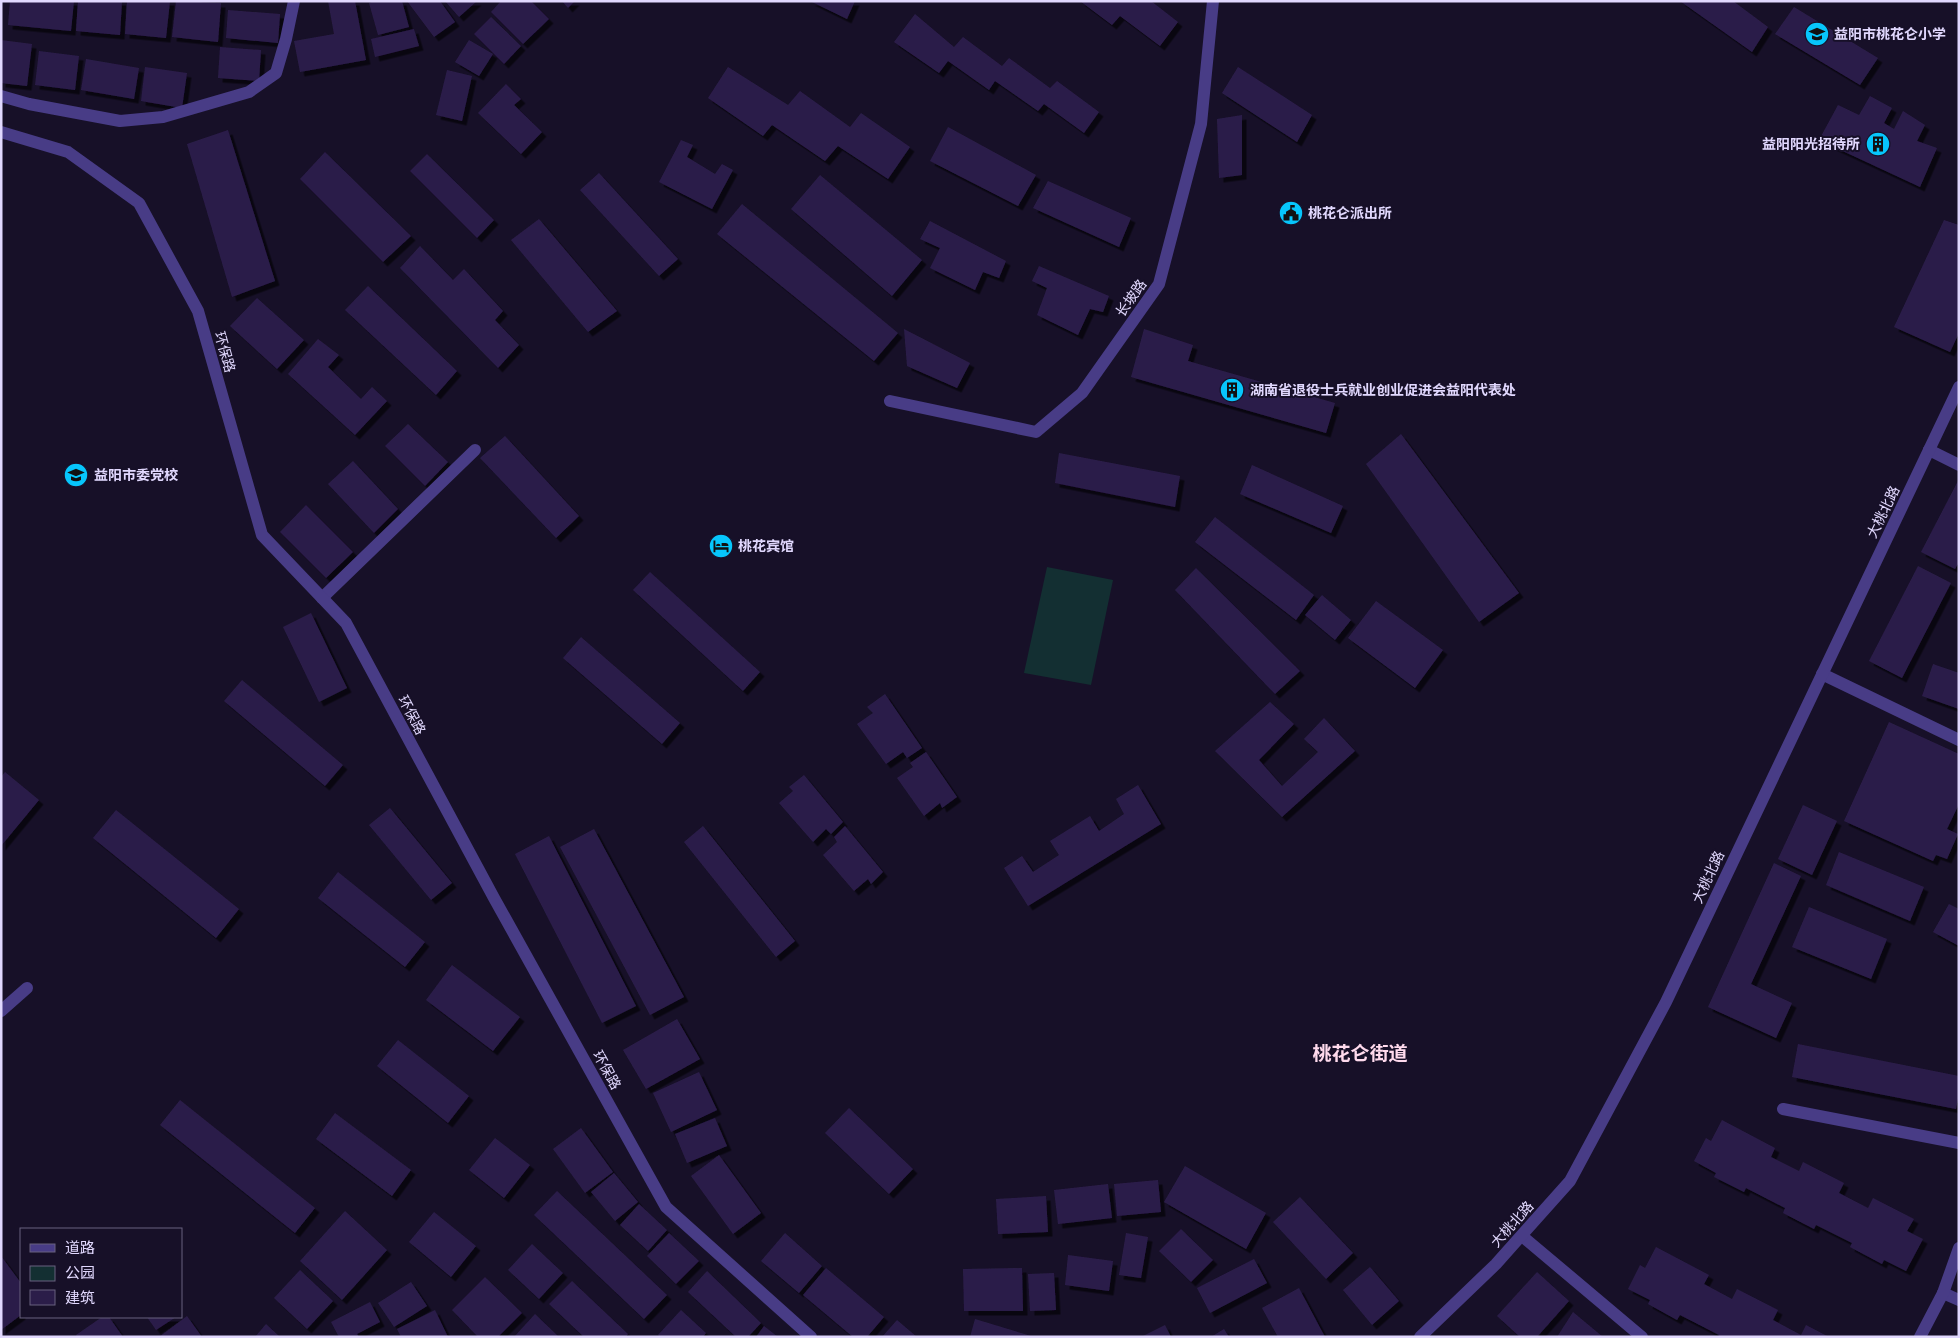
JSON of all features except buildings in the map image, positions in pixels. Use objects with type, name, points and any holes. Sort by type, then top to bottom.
[{"type":"street","points":[[1,96],[30,104],[120,121],[163,117],[249,92],[276,73],[294,1]]},
{"type":"street","name":"长坡路","points":[[890,401],[1036,432],[1082,393],[1159,284],[1201,124],[1214,1]]},
{"type":"street","name":"环保路","points":[[1,132],[68,152],[139,203],[198,311],[262,535],[346,623],[494,898],[666,1207],[811,1337]]},
{"type":"street","name":"大桃北路","points":[[1420,1337],[1496,1264],[1570,1181],[1666,1002],[1959,387]]},
{"type":"street","points":[[322,598],[475,450]]},
{"type":"street","points":[[1929,450],[1959,465]]},
{"type":"street","points":[[1822,674],[1959,740]]},
{"type":"street","points":[[1,1011],[27,988]]},
{"type":"street","points":[[1783,1109],[1959,1143]]},
{"type":"street","points":[[1522,1236],[1642,1337]]},
{"type":"street","points":[[1920,1337],[1943,1293],[1959,1248]]},
{"type":"street","points":[[1943,1293],[1959,1300]]},
{"type":"green space","points":[[1047,567],[1113,580],[1091,685],[1024,673]]},
{"type":"place","name":"益阳市桃花仑小学","points":[[1817,34]]},
{"type":"place","name":"益阳阳光招待所","points":[[1878,144]]},
{"type":"place","name":"桃花仑派出所","points":[[1291,213]]},
{"type":"place","name":"湖南省退役士兵就业创业促进会益阳代表处","points":[[1232,390]]},
{"type":"place","name":"益阳市委党校","points":[[76,475]]},
{"type":"place","name":"桃花宾馆","points":[[721,546]]},
{"type":"district","name":"桃花仑街道","points":[[1360,1053]]}]
